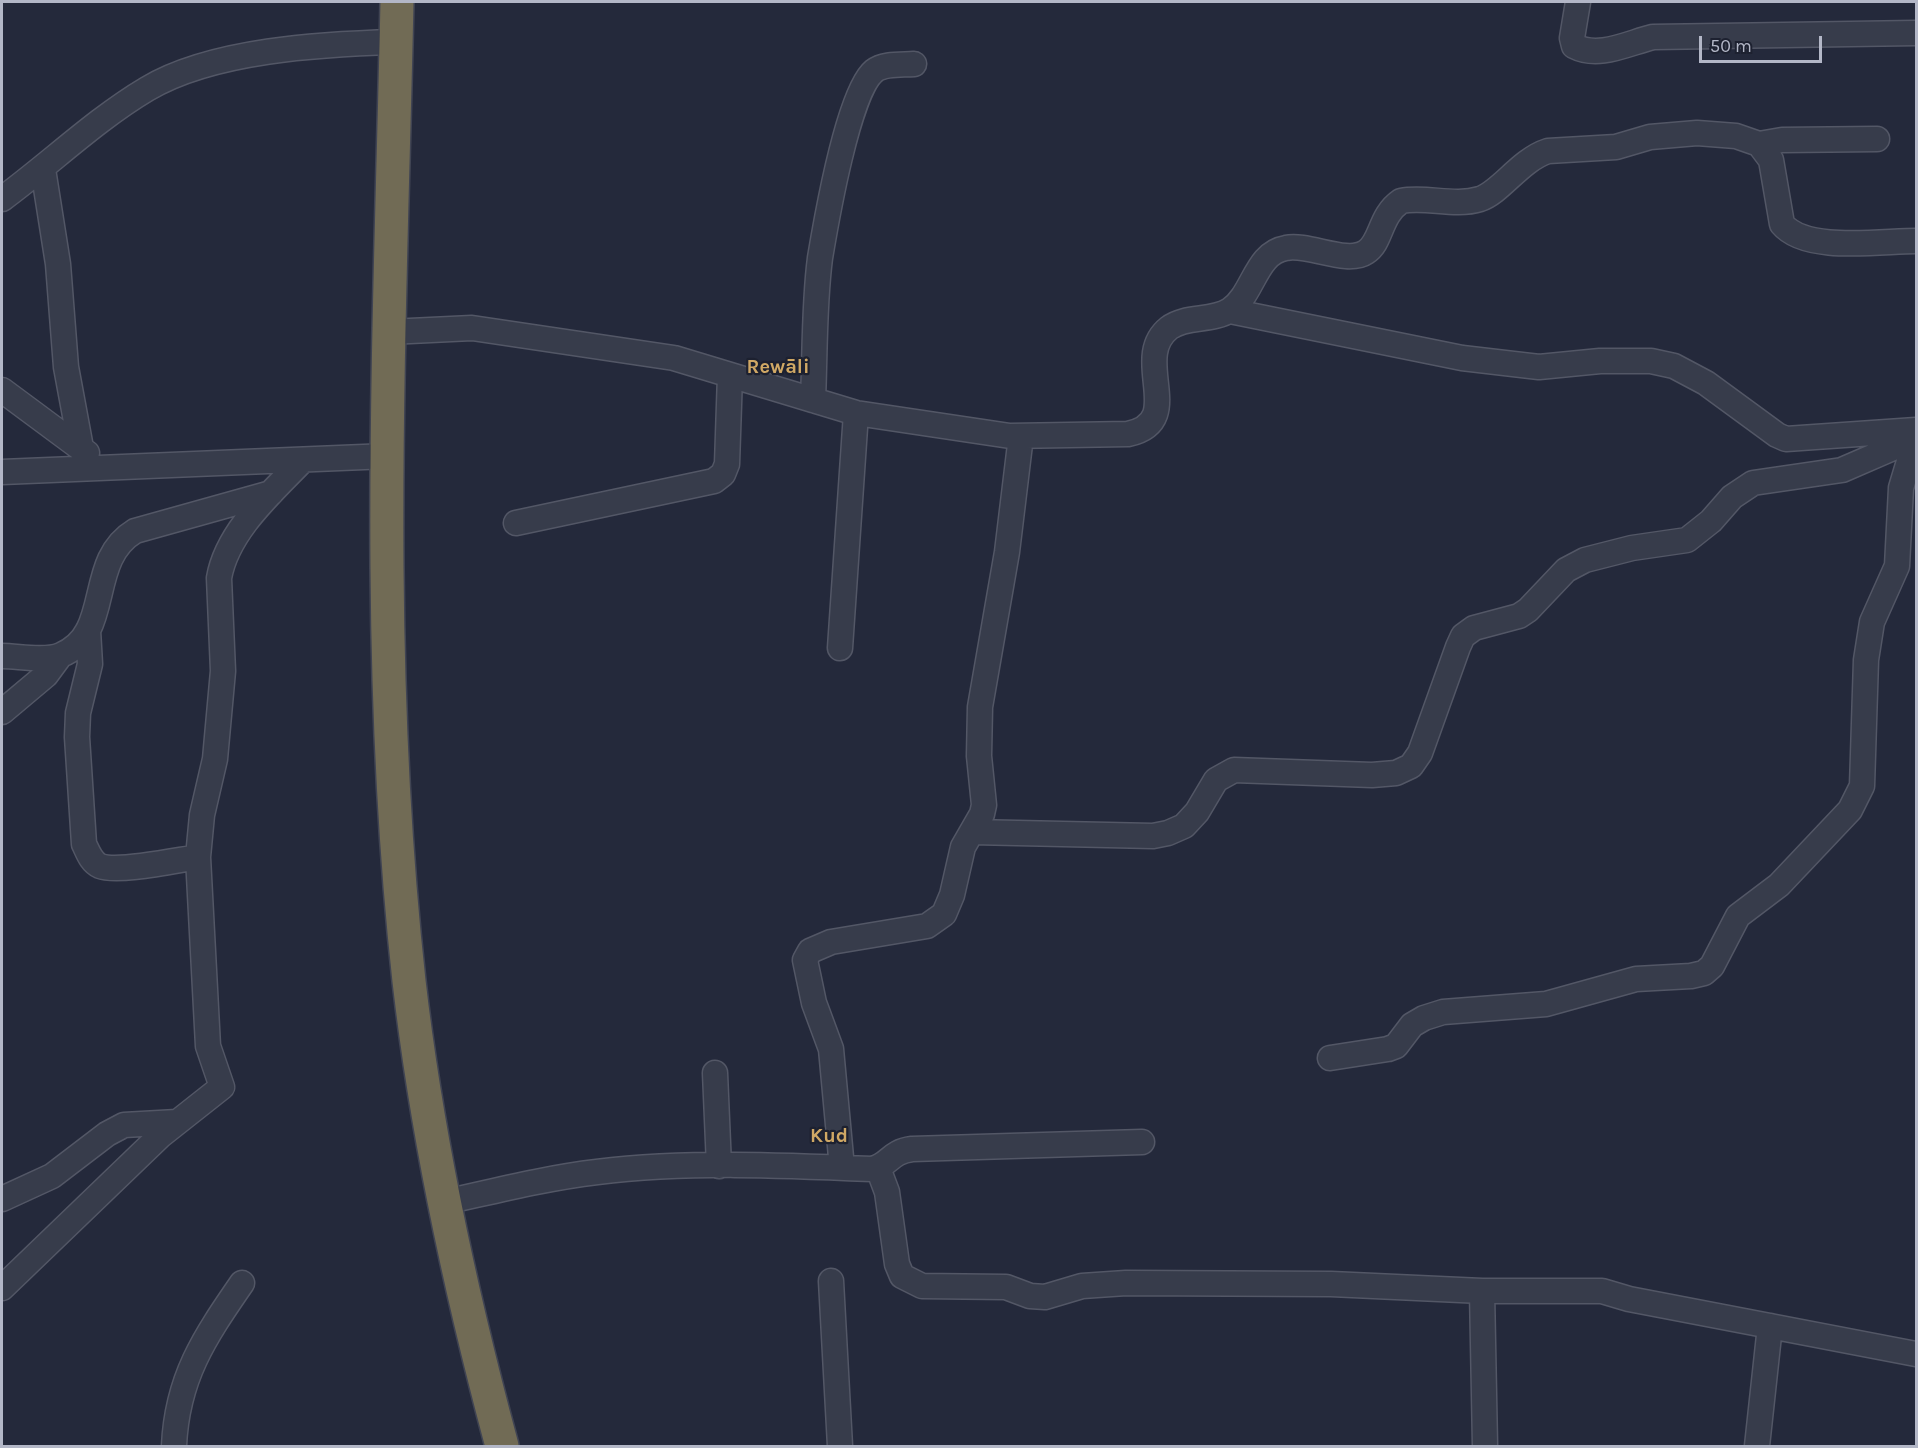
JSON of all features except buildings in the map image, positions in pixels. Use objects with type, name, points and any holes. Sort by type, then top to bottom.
[{"type":"highway","points":[[397,2],[388,456],[391,692],[397,829],[409,981],[445,1202],[502,1446]]},
{"type":"street","points":[[1578,2],[1572,38],[1574,46],[1581,50],[1617,48],[1653,37],[1917,33]]},
{"type":"street","points":[[2,199],[113,112],[149,88],[179,75],[236,59],[300,48],[396,42]]},
{"type":"street","points":[[813,400],[820,260],[852,112],[868,78],[875,71],[882,67],[914,64]]},
{"type":"street","points":[[1230,311],[1246,295],[1266,258],[1279,250],[1287,247],[1342,255],[1365,253],[1374,245],[1387,214],[1401,201],[1447,202],[1481,199],[1538,154],[1548,151],[1616,147],[1650,137],[1697,133],[1736,136],[1759,144],[1782,140],[1877,140]]},
{"type":"street","points":[[1759,144],[1771,160],[1782,224],[1789,232],[1801,238],[1823,242],[1917,241]]},
{"type":"street","points":[[43,169],[58,264],[66,367],[81,448]]},
{"type":"street","points":[[389,332],[472,328],[674,358],[856,413],[1021,436],[1128,434],[1141,431],[1154,418],[1158,409],[1154,366],[1155,349],[1159,340],[1170,328],[1184,322],[1230,311],[1462,358],[1539,367],[1600,361],[1651,361],[1674,366],[1706,383],[1777,435],[1786,439],[1916,435]]},
{"type":"street","points":[[516,523],[714,481],[723,474],[727,464],[730,375]]},
{"type":"street","points":[[2,390],[105,467]]},
{"type":"street","points":[[840,648],[856,413]]},
{"type":"street","points":[[972,832],[1153,836],[1184,826],[1197,812],[1216,780],[1234,770],[1372,775],[1396,773],[1411,766],[1420,753],[1458,647],[1463,636],[1468,632],[1528,610],[1566,570],[1585,560],[1632,548],[1687,540],[1711,521],[1732,497],[1753,483],[1842,470],[1916,435]]},
{"type":"street","points":[[1330,1058],[1396,1046],[1412,1025],[1424,1018],[1443,1012],[1546,1004],[1636,979],[1691,976],[1704,972],[1712,966],[1738,916],[1779,885],[1818,845],[1850,810],[1862,786],[1866,660],[1872,622],[1897,566],[1901,488],[1916,435]]},
{"type":"street","points":[[842,1168],[831,1049],[814,1003],[805,960],[810,951],[831,942],[882,936],[927,926],[944,914],[952,895],[963,847],[984,805],[979,756],[980,707],[1007,552],[1021,436]]},
{"type":"street","points":[[2,472],[301,462],[388,456]]},
{"type":"street","points":[[2,1288],[177,1122],[218,1093],[222,1087],[208,1046],[198,858],[202,815],[215,759],[223,671],[219,578],[221,563],[239,533],[271,493],[301,462]]},
{"type":"street","points":[[2,712],[46,675],[60,656],[75,647],[88,630],[96,615],[104,573],[112,551],[123,538],[135,531],[271,493]]},
{"type":"street","points":[[88,630],[90,664],[78,713],[77,736],[84,843],[91,859],[98,866],[120,868],[198,858]]},
{"type":"street","points":[[2,656],[60,656]]},
{"type":"street","points":[[715,1073],[719,1166]]},
{"type":"street","points":[[2,1199],[33,1187],[52,1176],[107,1134],[124,1125],[177,1122]]},
{"type":"street","points":[[445,1202],[551,1179],[599,1172],[763,1164],[878,1168],[896,1152],[912,1149],[1142,1142]]},
{"type":"street","points":[[878,1168],[887,1192],[897,1264],[902,1276],[922,1286],[1006,1287],[1030,1296],[1045,1297],[1082,1286],[1126,1283],[1331,1284],[1482,1291],[1602,1291],[1917,1354]]},
{"type":"street","points":[[2,1186],[33,1187]]},
{"type":"street","points":[[831,1281],[840,1446]]},
{"type":"street","points":[[174,1446],[182,1386],[214,1323],[242,1283]]},
{"type":"street","points":[[1482,1291],[1485,1446]]},
{"type":"street","points":[[1757,1446],[1770,1326]]},
{"type":"district","name":"Rewāli","points":[[778,367]]},
{"type":"district","name":"Kud","points":[[829,1136]]}]
